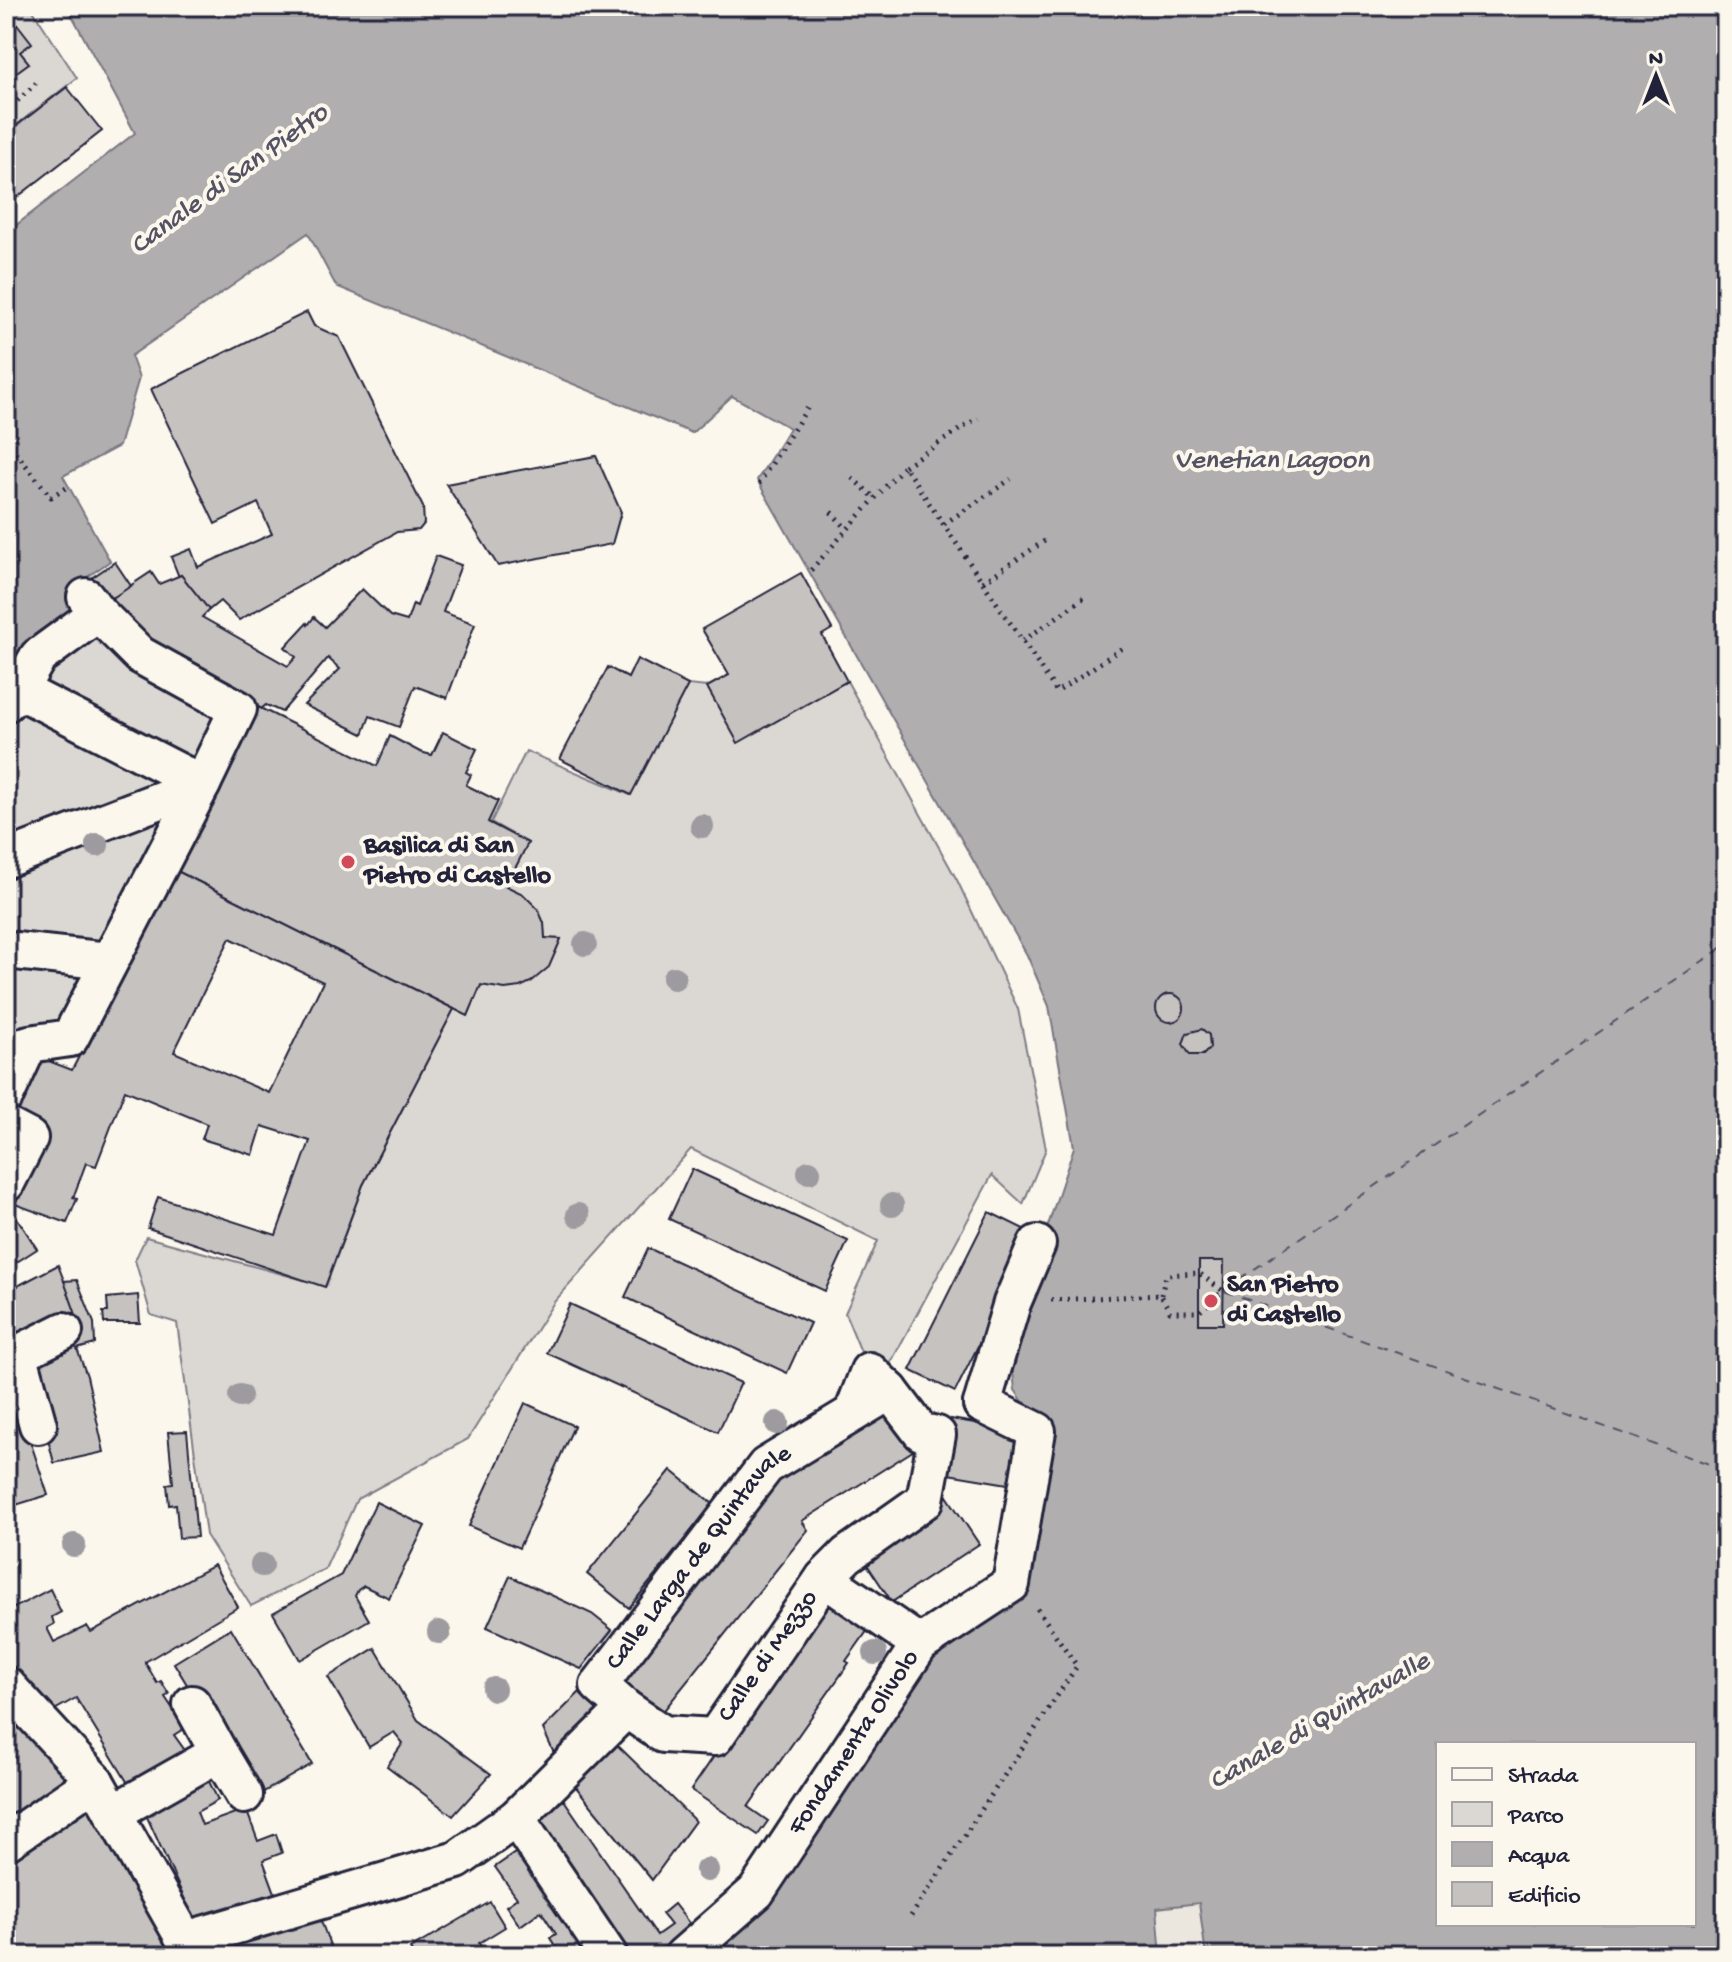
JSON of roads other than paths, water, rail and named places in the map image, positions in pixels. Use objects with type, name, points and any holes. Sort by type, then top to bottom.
[{"type":"street","points":[[6,1094],[29,1044],[70,1038],[202,784],[238,709],[140,655],[92,605],[38,657],[12,696],[202,784]]},
{"type":"street","points":[[6,859],[202,784]]},
{"type":"street","points":[[6,950],[109,961]]},
{"type":"street","points":[[6,1183],[18,1132]]},
{"type":"street","points":[[920,1644],[824,1578],[847,1555],[925,1500],[941,1421],[982,1404],[1015,1297],[1037,1244]]},
{"type":"street","points":[[38,1425],[12,1356],[64,1331]]},
{"type":"street","name":"Calle Larga de Quintavale","points":[[190,1948],[314,1903],[457,1860],[516,1818],[626,1709],[599,1685],[766,1466],[890,1391],[921,1432],[937,1435]]},
{"type":"street","name":"Fondamenta Olivolo","points":[[683,1956],[756,1892],[920,1644],[1011,1584],[1037,1431],[982,1404]]},
{"type":"street","name":"Calle di Mezzo","points":[[626,1709],[663,1734],[715,1737],[824,1578]]},
{"type":"street","points":[[6,1685],[95,1781],[190,1948]]},
{"type":"street","points":[[192,1704],[244,1795]]},
{"type":"street","points":[[113,1813],[219,1753]]},
{"type":"street","points":[[6,1842],[95,1781]]},
{"type":"street","points":[[516,1818],[609,1956]]},
{"type":"water","name":"Venetian Lagoon","points":[[67,6],[1726,6],[1726,1956],[1206,1956],[1199,1903],[1157,1908],[1161,1956],[699,1956],[928,1649],[1021,1587],[1030,1412],[1015,1390],[1012,1363],[1023,1301],[1074,1147],[1049,1006],[1027,955],[757,480],[790,428],[732,396],[692,433],[336,286],[308,233],[131,356],[139,378],[119,446],[63,476],[110,561],[73,587],[78,630],[6,689],[6,233],[135,133]]},
{"type":"place","name":"Basilica di San Pietro di Castello","points":[[348,862]]},
{"type":"place","name":"San Pietro di Castello","points":[[1211,1301]]},
{"type":"water label","name":"Canale di San Pietro","points":[[230,180]]},
{"type":"water label","name":"Canale di Quintavalle","points":[[1320,1722]]}]
